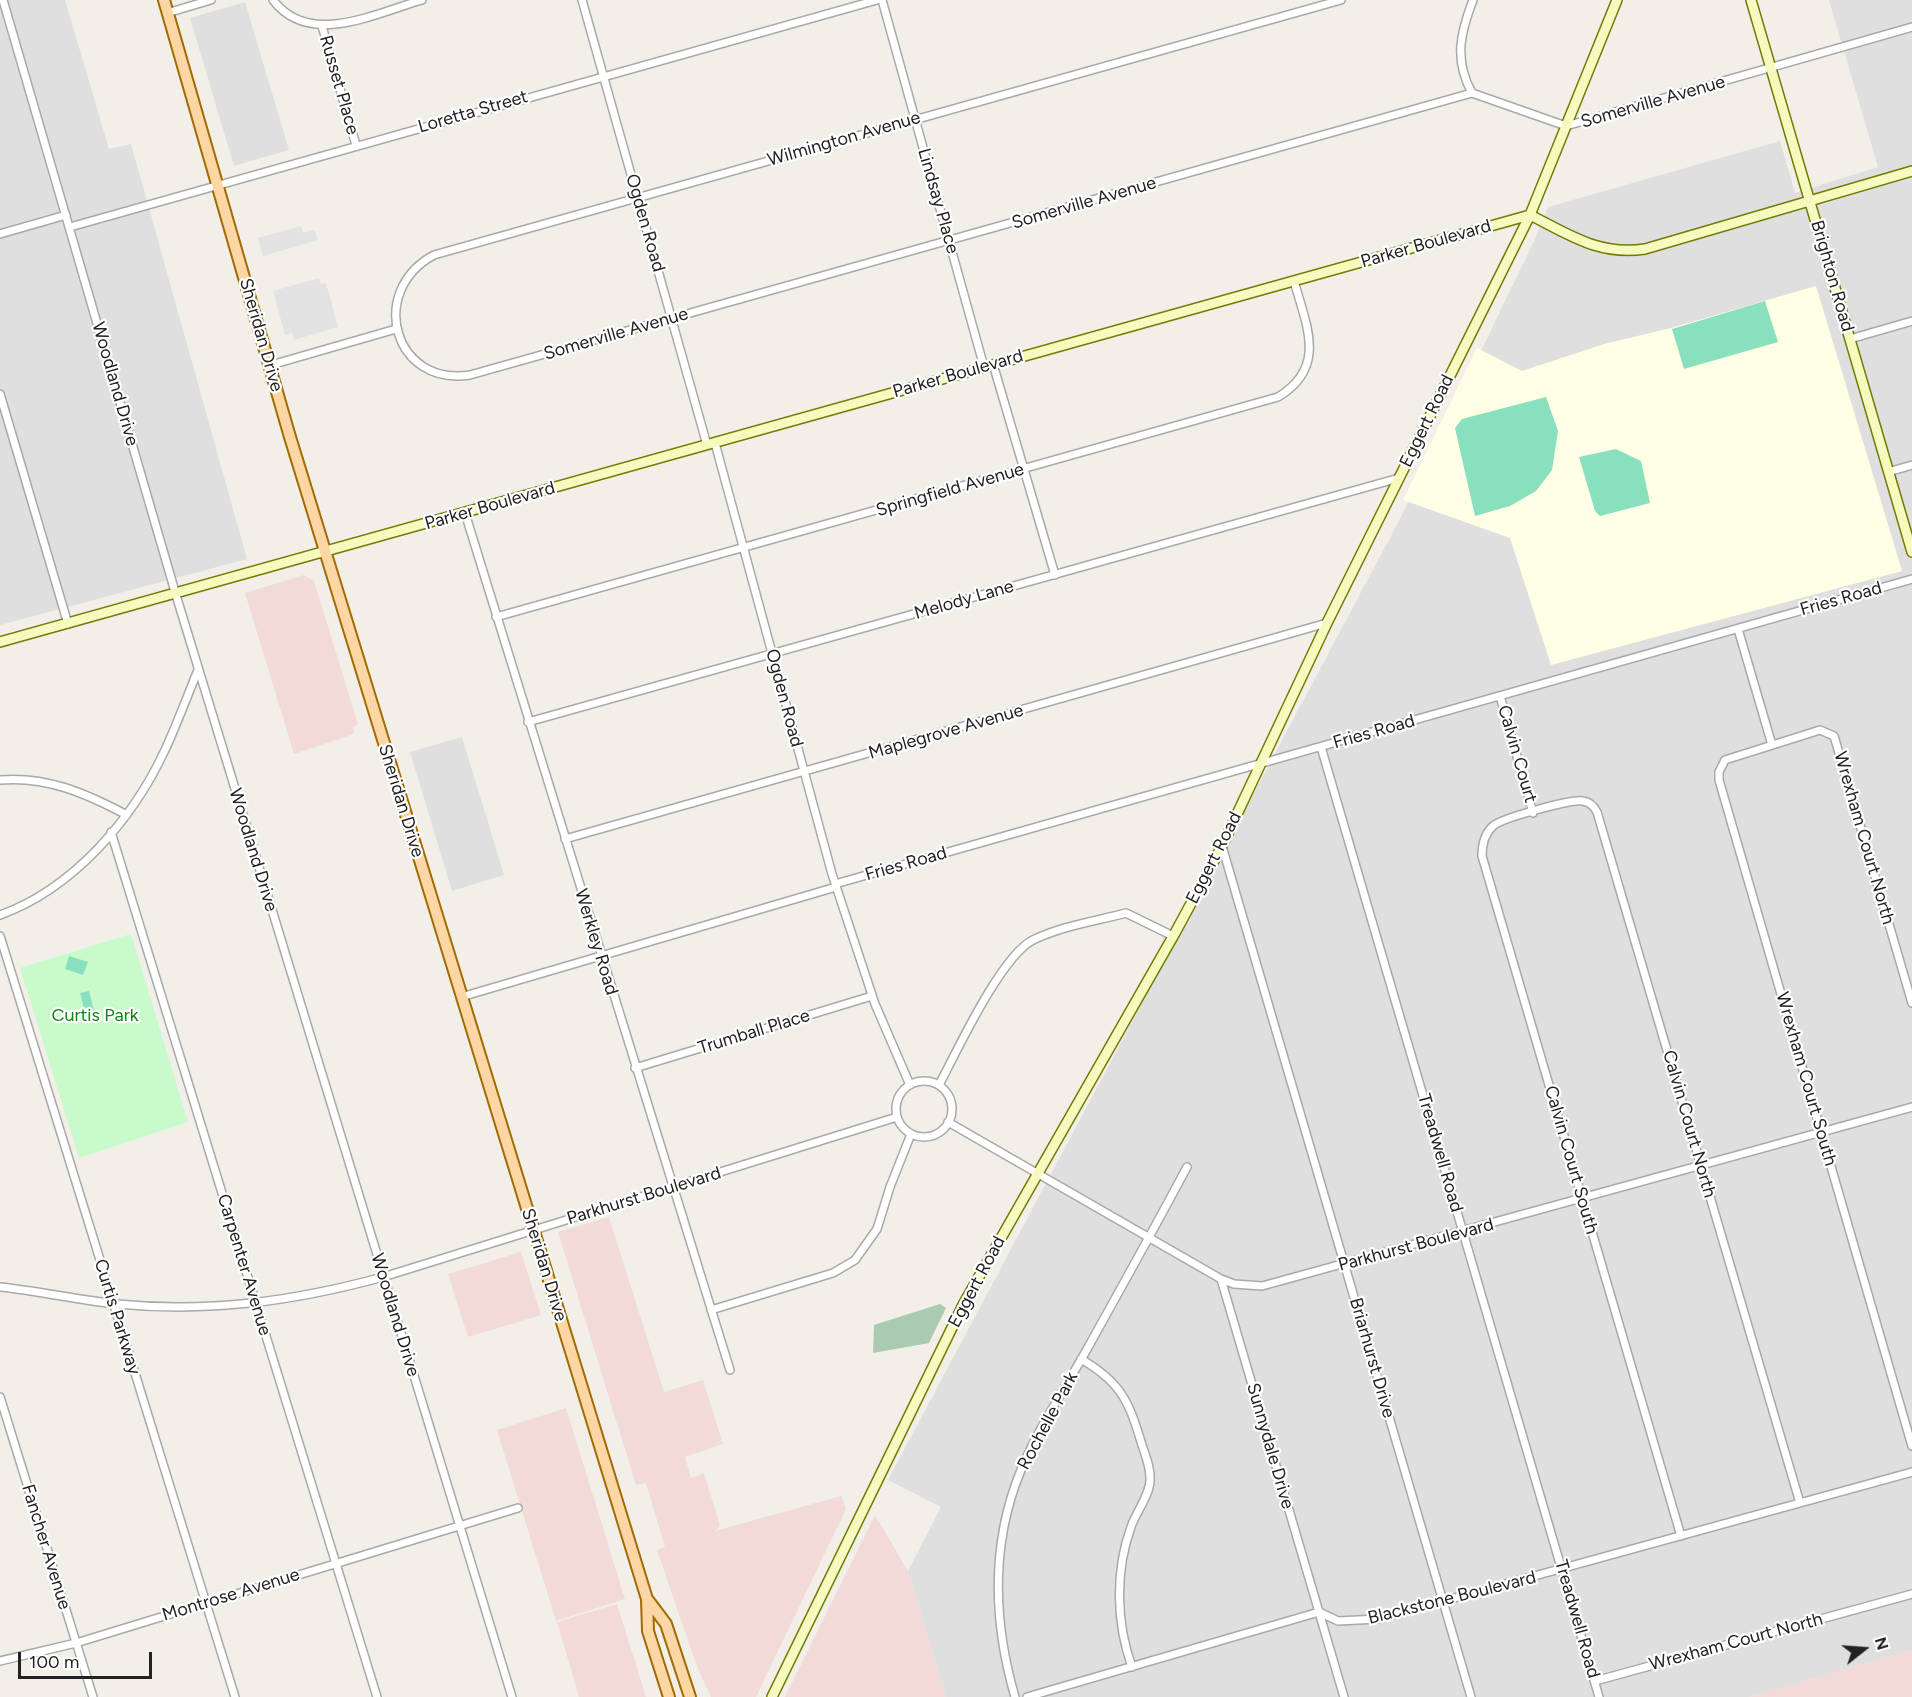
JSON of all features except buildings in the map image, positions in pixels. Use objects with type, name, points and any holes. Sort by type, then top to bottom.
[{"type":"main road","name":"Sheridan Drive","points":[[164,0],[326,553],[647,1599],[648,1631],[669,1697]]},
{"type":"main road","name":"Sheridan Drive","points":[[647,1599],[666,1624],[690,1697]]},
{"type":"street","name":"Woodland Drive","points":[[3,0],[198,670],[513,1697]]},
{"type":"street","points":[[167,13],[211,0]]},
{"type":"street","points":[[273,0],[292,18],[322,26],[422,0]]},
{"type":"street","name":"Ogden Road","points":[[582,0],[671,318],[743,548],[836,885],[872,996],[910,1085]]},
{"type":"street","name":"Loretta Street","points":[[69,227],[877,0]]},
{"type":"street","name":"Lindsay Place","points":[[882,0],[949,240],[1055,575]]},
{"type":"street","name":"Wilmington Avenue","points":[[396,329],[394,312],[401,287],[415,267],[429,258],[637,197],[1341,0]]},
{"type":"street","points":[[1472,93],[1461,68],[1459,55],[1463,28],[1473,0]]},
{"type":"street","name":"Eggert Road","points":[[772,1697],[964,1303],[1222,846],[1327,623],[1530,215],[1617,0]]},
{"type":"street","name":"Brighton Road","points":[[1751,0],[1912,552]]},
{"type":"street","name":"Russet Place","points":[[322,26],[356,145]]},
{"type":"street","name":"Somerville Avenue","points":[[396,329],[400,341],[416,360],[438,373],[459,377],[1472,93],[1566,126],[1772,69],[1912,27]]},
{"type":"street","points":[[1530,215],[1598,248],[1629,251],[1645,249],[1912,171]]},
{"type":"street","points":[[0,234],[66,215]]},
{"type":"street","name":"Parker Boulevard","points":[[0,642],[176,595],[1530,215]]},
{"type":"street","name":"Springfield Avenue","points":[[496,617],[1278,397],[1288,391],[1302,376],[1311,346],[1294,281]]},
{"type":"street","points":[[1850,339],[1912,321]]},
{"type":"street","points":[[271,365],[396,329]]},
{"type":"street","points":[[0,394],[68,624]]},
{"type":"street","points":[[1888,472],[1912,465]]},
{"type":"street","name":"Melody Lane","points":[[528,722],[1399,478]]},
{"type":"street","name":"Werkley Road","points":[[465,513],[730,1370]]},
{"type":"street","name":"Fries Road","points":[[461,997],[836,885],[1912,579]]},
{"type":"street","name":"Maplegrove Avenue","points":[[565,839],[1327,623]]},
{"type":"street","points":[[1738,629],[1772,745]]},
{"type":"street","points":[[0,915],[51,890],[78,867],[111,832],[165,751],[198,670]]},
{"type":"street","name":"Calvin Court","points":[[1500,696],[1533,813]]},
{"type":"street","name":"Wrexham Court North","points":[[1772,745],[1820,730],[1834,736],[1912,1003]]},
{"type":"street","name":"Wrexham Court South","points":[[1772,745],[1731,756],[1721,766],[1719,780],[1912,1446]]},
{"type":"street","name":"Treadwell Road","points":[[1320,747],[1599,1697]]},
{"type":"street","points":[[0,780],[41,781],[62,786],[125,814]]},
{"type":"street","name":"Calvin Court North","points":[[1533,813],[1576,801],[1590,804],[1598,812],[1800,1503]]},
{"type":"street","name":"Calvin Court South","points":[[1533,813],[1499,822],[1492,827],[1483,841],[1482,856],[1681,1536]]},
{"type":"street","name":"Carpenter Avenue","points":[[111,832],[377,1697]]},
{"type":"street","name":"Briarhurst Drive","points":[[1222,846],[1471,1697]]},
{"type":"street","points":[[939,1085],[1005,965],[1022,947],[1044,935],[1126,913],[1173,936]]},
{"type":"street","name":"Curtis Parkway","points":[[0,936],[235,1697]]},
{"type":"street","name":"Trumball Place","points":[[636,1068],[872,996]]},
{"type":"street","points":[[924,1081],[939,1085],[947,1094],[952,1105],[948,1122],[935,1135],[923,1137],[911,1134],[897,1117],[900,1095],[910,1085],[924,1081]]},
{"type":"street","name":"Parkhurst Boulevard","points":[[948,1122],[1036,1175],[1221,1279],[1234,1284],[1262,1286],[1912,1107]]},
{"type":"street","name":"Parkhurst Boulevard","points":[[0,1287],[114,1304],[179,1308],[256,1304],[316,1295],[383,1277],[897,1117]]},
{"type":"street","points":[[711,1310],[833,1273],[855,1260],[871,1241],[877,1229],[890,1187],[911,1134]]},
{"type":"street","name":"Rochelle Park","points":[[1015,1697],[998,1626],[997,1566],[1004,1524],[1021,1471],[1187,1167]]},
{"type":"street","name":"Sunnydale Drive","points":[[1221,1279],[1318,1612]]},
{"type":"street","points":[[1081,1359],[1107,1376],[1125,1395],[1149,1469],[1149,1488],[1130,1529],[1119,1584],[1121,1620],[1132,1667]]},
{"type":"street","name":"Fancher Avenue","points":[[0,1397],[93,1697]]},
{"type":"street","name":"Blackstone Boulevard","points":[[1318,1612],[1338,1621],[1364,1621],[1912,1472]]},
{"type":"street","name":"Montrose Avenue","points":[[0,1661],[76,1643],[518,1508]]},
{"type":"street","name":"Wrexham Court North","points":[[1595,1682],[1912,1594]]},
{"type":"street","points":[[1028,1697],[1318,1612],[1344,1697]]},
{"type":"shaded area","points":[[0,0],[65,0],[109,149],[131,144],[247,559],[0,625]]},
{"type":"shaded area","points":[[1829,0],[1912,0],[1912,1650],[1749,1697],[946,1697],[908,1571],[941,1507],[888,1480],[1401,517],[1534,241],[1548,207],[1780,141],[1795,193],[1878,167]]},
{"type":"shaded area","points":[[245,2],[289,150],[234,166],[190,18]]},
{"type":"shaded area","points":[[301,226],[303,233],[314,230],[318,240],[263,256],[258,238]]},
{"type":"shaded area","points":[[319,278],[321,284],[326,283],[338,327],[294,340],[292,333],[285,335],[273,291]]},
{"type":"shaded area","points":[[1816,286],[1902,571],[1551,665],[1510,538],[1403,500],[1477,348],[1522,371],[1604,344],[1671,328]]},
{"type":"shaded area","points":[[304,575],[314,581],[358,724],[353,727],[354,734],[294,754],[245,593]]},
{"type":"shaded area","points":[[462,737],[504,875],[452,891],[410,752]]},
{"type":"shaded area","points":[[609,1217],[664,1392],[703,1380],[723,1444],[685,1457],[691,1478],[704,1473],[720,1526],[715,1531],[841,1496],[846,1509],[756,1697],[711,1697],[696,1664],[657,1550],[665,1547],[646,1483],[636,1485],[558,1232]]},
{"type":"shaded area","points":[[521,1252],[541,1315],[468,1337],[448,1274]]},
{"type":"shaded area","points":[[940,1304],[946,1308],[929,1343],[873,1353],[874,1325]]},
{"type":"shaded area","points":[[566,1408],[625,1599],[556,1621],[497,1430]]},
{"type":"shaded area","points":[[875,1515],[908,1571],[946,1697],[785,1697]]},
{"type":"shaded area","points":[[617,1604],[646,1697],[579,1697],[557,1622]]},
{"type":"shaded area","points":[[1912,1650],[1912,1697],[1749,1697],[1811,1679]]},
{"type":"green space","points":[[1765,301],[1778,342],[1684,369],[1672,329]]},
{"type":"green space","points":[[1546,397],[1558,431],[1552,470],[1536,491],[1510,506],[1475,516],[1455,428],[1462,419]]},
{"type":"green space","points":[[1616,449],[1641,461],[1650,503],[1600,516],[1595,511],[1579,457]]},
{"type":"green space","name":"Curtis Park","points":[[131,934],[188,1122],[79,1158],[20,968]]},
{"type":"green space","points":[[69,956],[88,962],[83,975],[65,969]]},
{"type":"green space","points":[[89,991],[95,1015],[86,1017],[80,993]]}]
